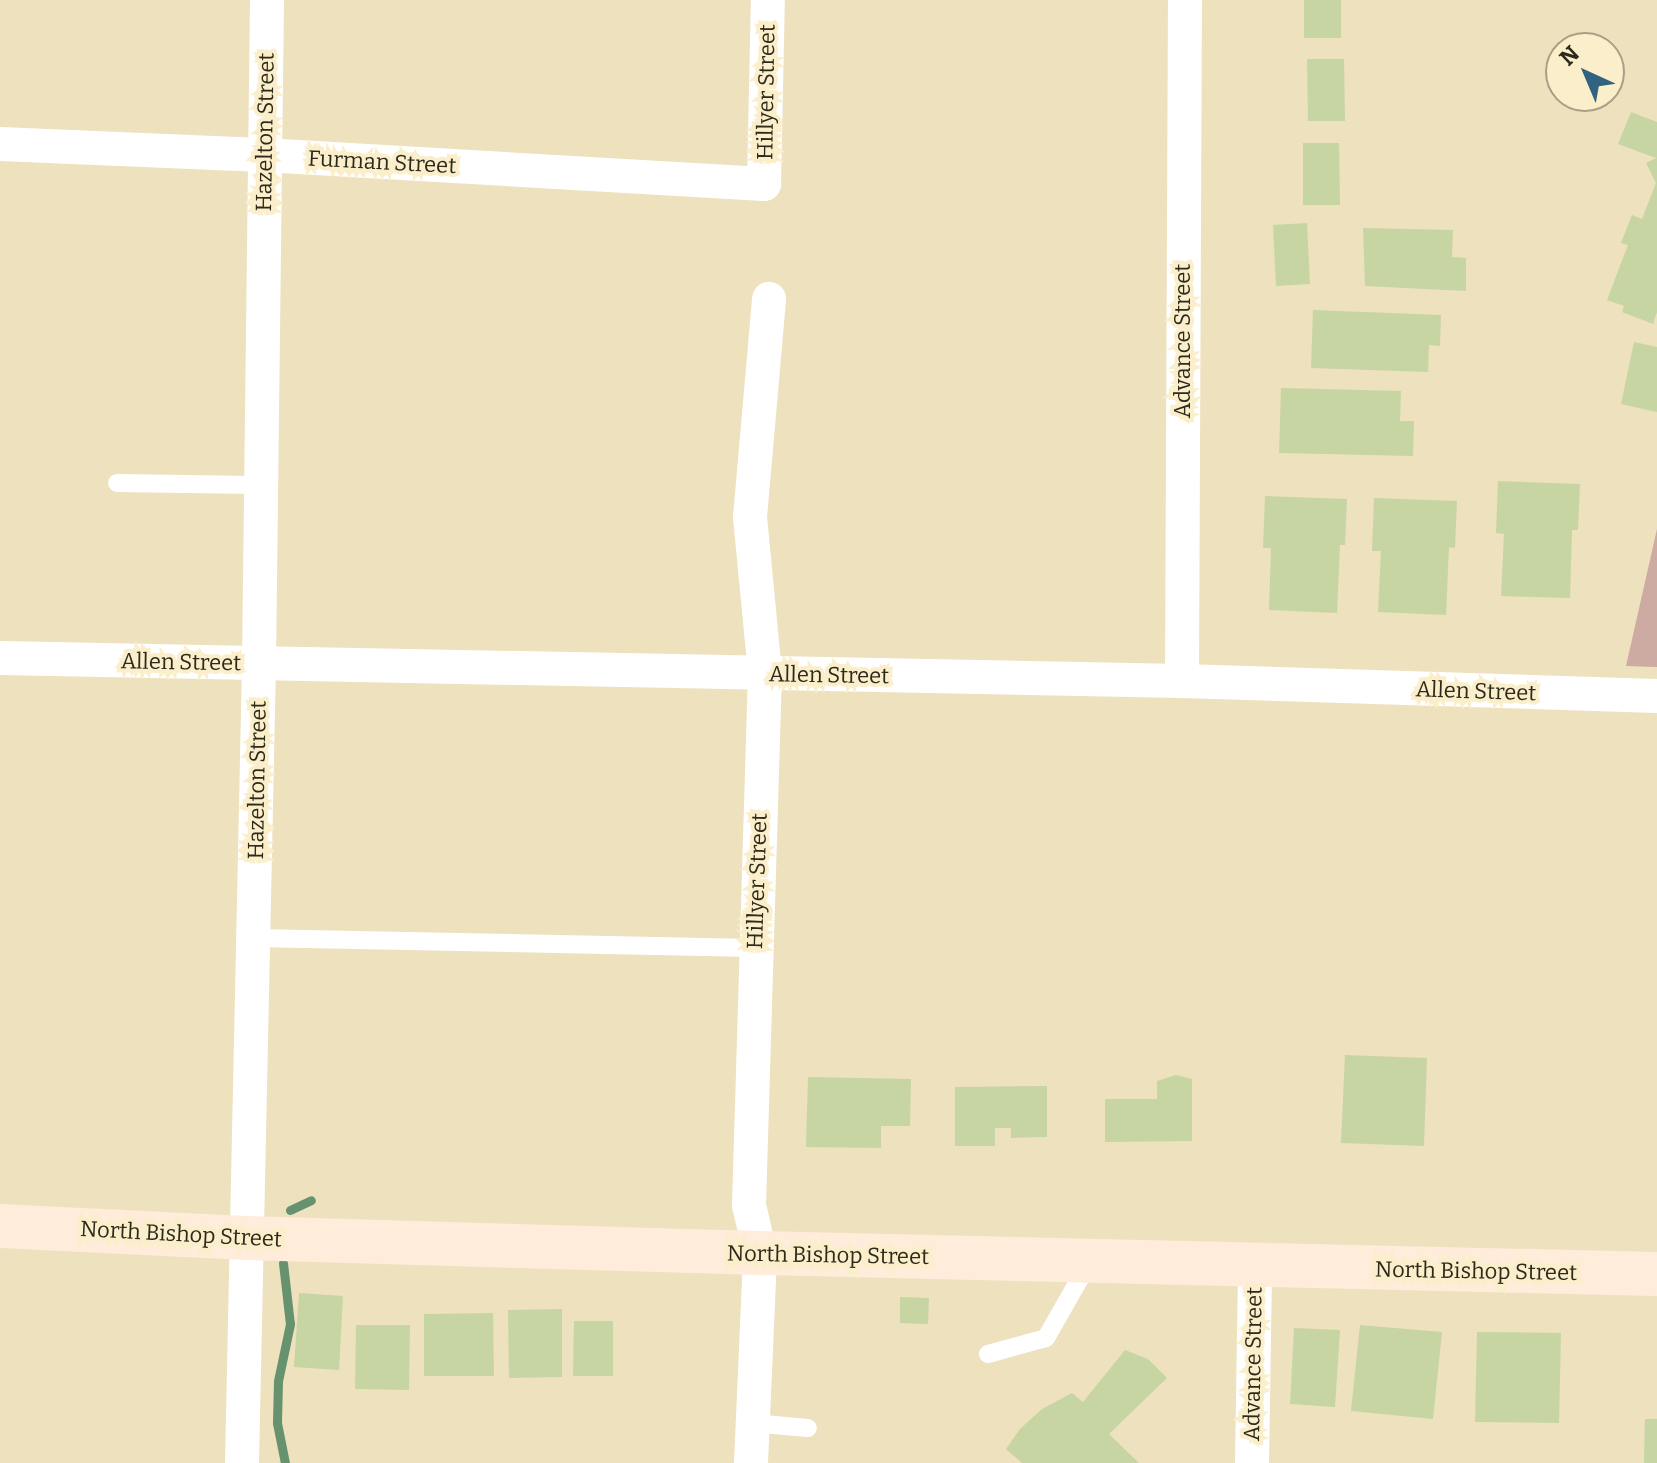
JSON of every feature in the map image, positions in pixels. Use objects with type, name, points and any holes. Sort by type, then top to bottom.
[{"type":"street","name":"Hazelton Street","points":[[242,1463],[259,664],[267,0]]},
{"type":"street","name":"Hillyer Street","points":[[764,184],[768,0]]},
{"type":"street","name":"Advance Street","points":[[1182,681],[1185,0]]},
{"type":"street","name":"Furman Street","points":[[0,144],[264,155],[764,184]]},
{"type":"street","name":"Hillyer Street","points":[[751,1463],[760,1253],[749,1205],[754,948],[765,673],[750,517],[769,299]]},
{"type":"street","name":"Allen Street","points":[[0,658],[1182,681],[1657,696]]},
{"type":"street","name":"North Bishop Street","points":[[0,1226],[246,1238],[760,1253],[1657,1274]]},
{"type":"street","name":"Advance Street","points":[[1252,1463],[1255,1266]]},
{"type":"lane","points":[[117,483],[261,485]]},
{"type":"lane","points":[[253,938],[754,948]]},
{"type":"lane","points":[[988,1354],[1046,1338],[1090,1261]]},
{"type":"lane","points":[[752,1423],[808,1428]]},
{"type":"shaded area","points":[[1657,529],[1657,667],[1626,666]]},
{"type":"building","points":[[1304,0],[1341,0],[1341,38],[1304,38]]},
{"type":"building","points":[[1307,59],[1344,59],[1345,121],[1308,121]]},
{"type":"building","points":[[1631,112],[1657,122],[1657,312],[1653,324],[1622,312],[1624,306],[1607,300],[1628,245],[1621,243],[1632,215],[1642,219],[1656,183],[1646,163],[1656,158],[1618,144]]},
{"type":"building","points":[[1303,143],[1339,143],[1340,205],[1303,205]]},
{"type":"building","points":[[1307,223],[1310,284],[1276,286],[1273,225]]},
{"type":"building","points":[[1363,228],[1453,230],[1452,257],[1466,258],[1466,291],[1365,286]]},
{"type":"building","points":[[1313,310],[1441,315],[1440,346],[1429,345],[1428,372],[1311,368]]},
{"type":"building","points":[[1634,342],[1657,347],[1657,412],[1621,404]]},
{"type":"building","points":[[1281,388],[1401,391],[1400,421],[1414,421],[1413,456],[1279,453]]},
{"type":"building","points":[[1498,481],[1580,484],[1578,530],[1572,530],[1570,598],[1501,596],[1504,534],[1496,533]]},
{"type":"building","points":[[1265,496],[1347,499],[1345,545],[1340,545],[1337,613],[1269,610],[1271,548],[1263,548]]},
{"type":"building","points":[[1374,498],[1457,501],[1455,548],[1449,547],[1446,615],[1378,612],[1381,551],[1372,551]]},
{"type":"building","points":[[1345,1055],[1427,1058],[1424,1146],[1341,1143]]},
{"type":"building","points":[[1176,1075],[1192,1079],[1192,1141],[1105,1142],[1105,1099],[1157,1099],[1157,1081]]},
{"type":"building","points":[[808,1077],[911,1079],[910,1126],[881,1126],[881,1148],[806,1147]]},
{"type":"building","points":[[1047,1086],[1047,1137],[1011,1138],[1011,1128],[995,1128],[995,1146],[955,1146],[955,1087]]},
{"type":"building","points":[[299,1293],[343,1296],[339,1370],[294,1367]]},
{"type":"building","points":[[900,1297],[929,1298],[928,1324],[900,1323]]},
{"type":"building","points":[[562,1309],[562,1377],[509,1378],[508,1310]]},
{"type":"building","points":[[493,1313],[494,1376],[424,1376],[424,1314]]},
{"type":"building","points":[[574,1321],[613,1321],[613,1376],[573,1376]]},
{"type":"building","points":[[356,1325],[410,1325],[409,1390],[355,1389]]},
{"type":"building","points":[[1360,1325],[1442,1332],[1433,1419],[1351,1411]]},
{"type":"building","points":[[1294,1328],[1340,1330],[1335,1407],[1290,1404]]},
{"type":"building","points":[[1477,1332],[1561,1333],[1559,1423],[1475,1422]]},
{"type":"building","points":[[1125,1350],[1148,1359],[1167,1378],[1109,1434],[1139,1463],[1022,1463],[1006,1449],[1020,1429],[1042,1409],[1072,1393],[1083,1402]]},
{"type":"building","points":[[1645,1419],[1657,1419],[1657,1463],[1644,1463]]},
{"type":"waterway","points":[[290,1210],[311,1200]]},
{"type":"waterway","points":[[283,1263],[290,1324],[278,1381],[277,1423],[285,1463]]}]
